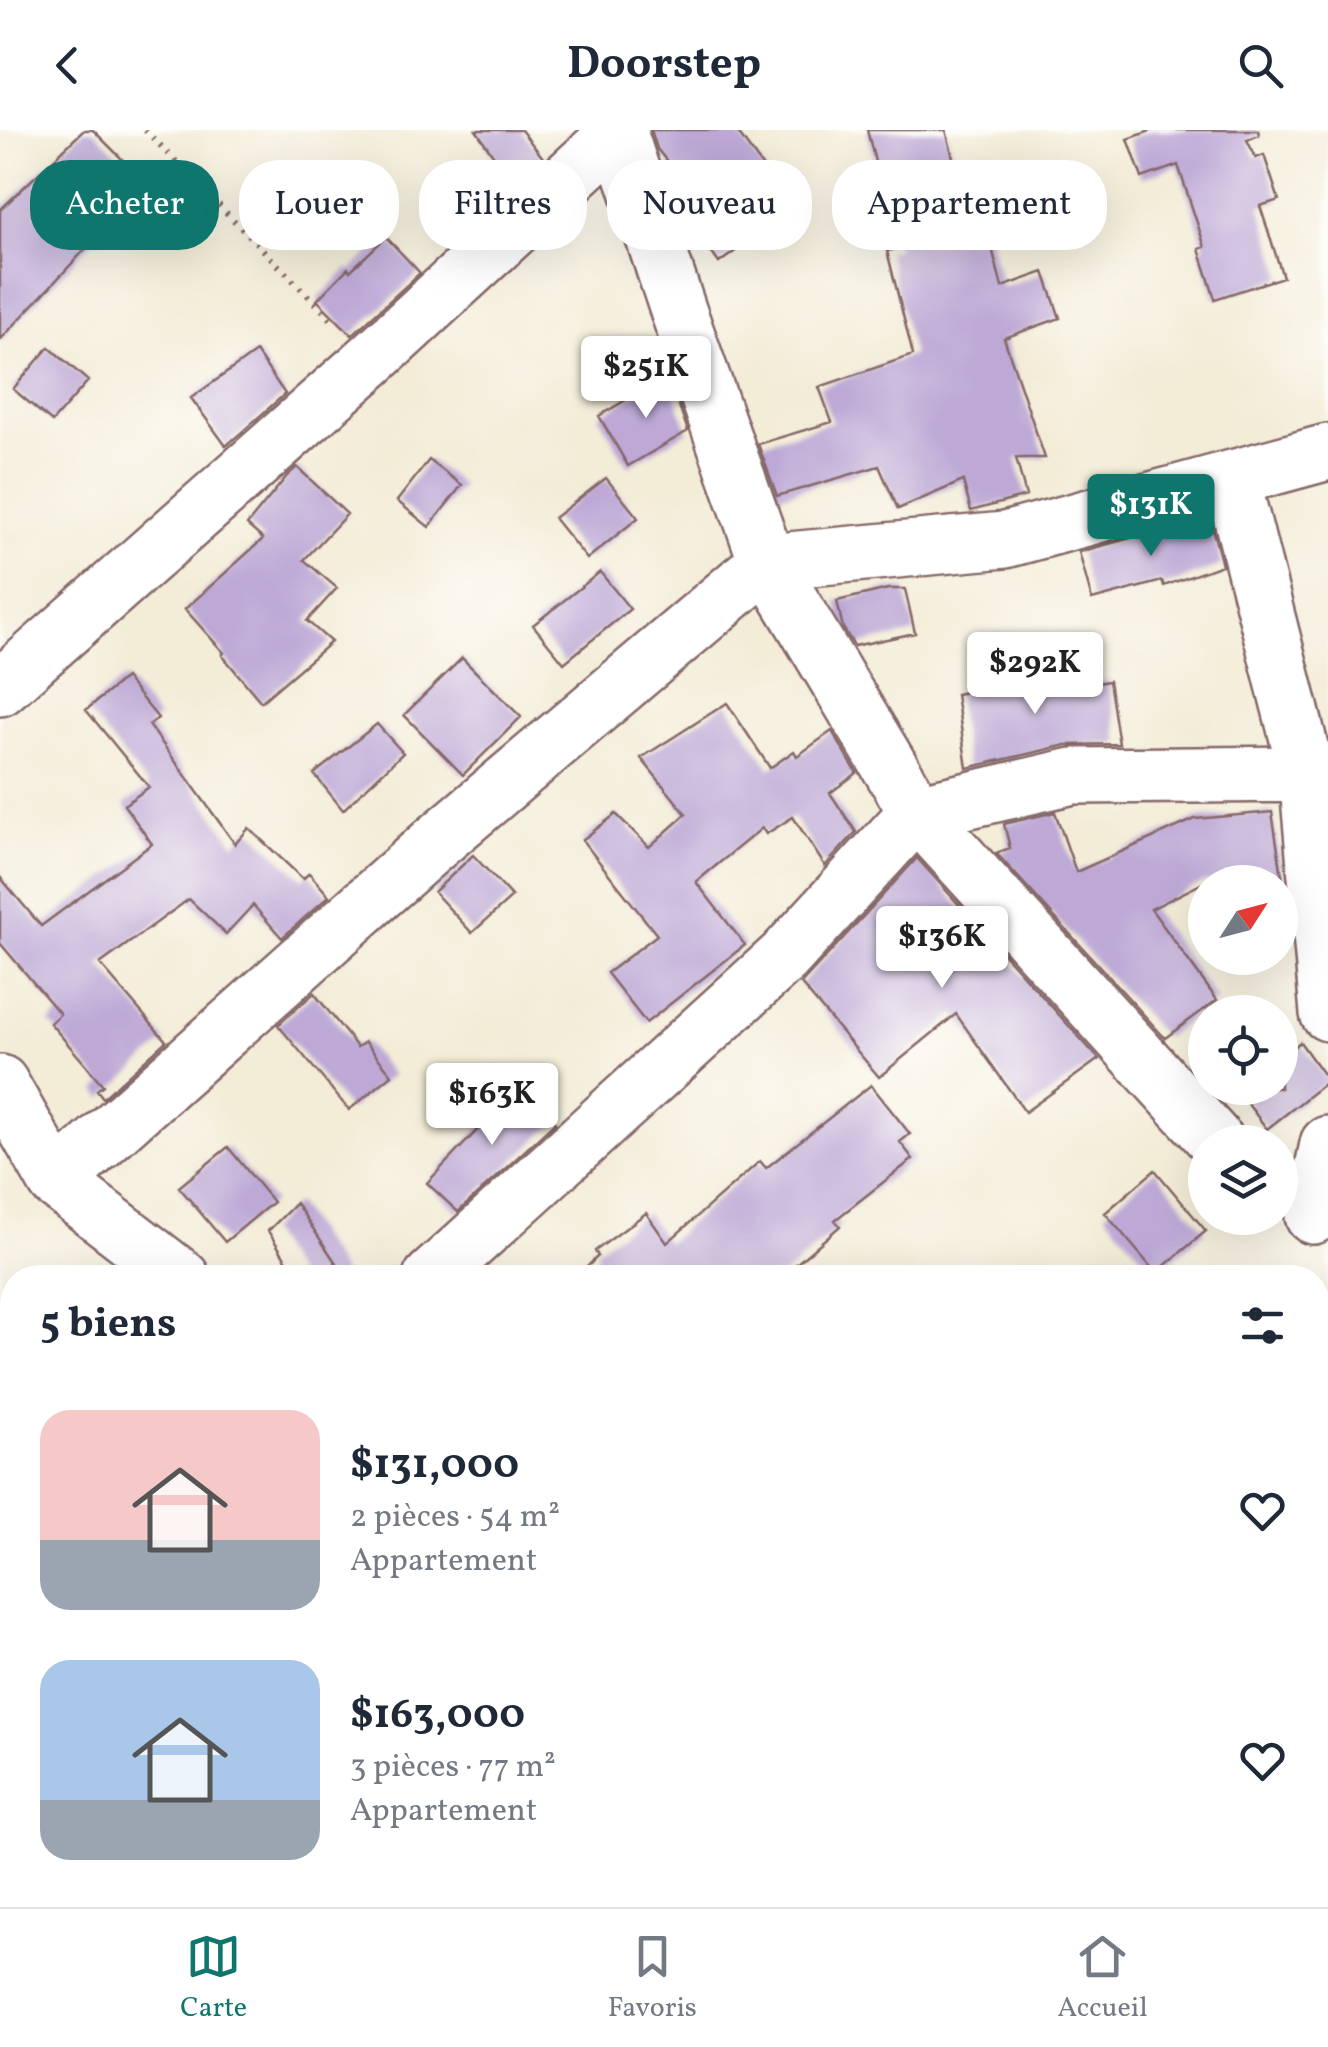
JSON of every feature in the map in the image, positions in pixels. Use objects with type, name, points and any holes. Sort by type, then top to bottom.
[{"type":"street","points":[[0,688],[371,360],[619,131],[767,562],[916,812],[1201,1125]]},
{"type":"street","points":[[56,1181],[433,845],[767,562],[1005,540],[1328,452]]},
{"type":"street","points":[[1232,480],[1317,772],[1328,1013]]},
{"type":"street","points":[[444,1265],[784,958],[916,812],[1073,776],[1317,772]]},
{"type":"street","points":[[0,1083],[56,1181],[165,1265]]},
{"type":"street","points":[[1307,1211],[1328,1144]]},
{"type":"path","points":[[145,130],[371,360]]},
{"type":"building","points":[[84,130],[93,130],[122,159],[121,160],[52,160]]},
{"type":"building","points":[[476,130],[521,130],[544,159],[494,160]]},
{"type":"building","points":[[651,130],[736,130],[758,160],[666,160],[657,149]]},
{"type":"building","points":[[867,130],[946,130],[954,160],[875,160]]},
{"type":"building","points":[[1153,130],[1258,130],[1259,135],[1247,140],[1256,158],[1264,155],[1279,200],[1260,206],[1283,277],[1215,299],[1199,249],[1205,247],[1178,165],[1142,178],[1128,139]]},
{"type":"building","points":[[30,181],[30,250],[85,250],[0,340],[0,210]]},
{"type":"building","points":[[372,250],[398,250],[420,273],[352,335],[317,300],[348,268],[350,271]]},
{"type":"building","points":[[710,250],[737,250],[719,263]]},
{"type":"building","points":[[993,250],[1002,287],[1044,272],[1060,318],[1004,338],[1045,458],[1016,458],[1026,496],[971,511],[963,481],[898,509],[879,466],[777,496],[758,444],[832,422],[819,387],[913,355],[887,251]]},
{"type":"building","points":[[49,347],[88,381],[52,422],[13,389]]},
{"type":"building","points":[[256,352],[285,394],[226,446],[191,398]]},
{"type":"building","points":[[668,375],[688,431],[628,466],[599,416]]},
{"type":"building","points":[[429,460],[462,485],[429,527],[397,501]]},
{"type":"building","points":[[297,467],[347,514],[304,560],[337,588],[307,621],[331,642],[261,702],[185,609],[263,539],[247,525]]},
{"type":"building","points":[[606,478],[638,518],[587,559],[554,518]]},
{"type":"building","points":[[1209,517],[1222,565],[1164,586],[1162,581],[1092,600],[1079,552]]},
{"type":"building","points":[[600,572],[630,609],[564,663],[533,625]]},
{"type":"building","points":[[905,589],[915,633],[854,646],[843,628],[837,601]]},
{"type":"building","points":[[462,658],[521,717],[463,775],[404,715]]},
{"type":"building","points":[[1082,670],[1084,685],[1109,681],[1119,744],[1066,745],[967,768],[956,694]]},
{"type":"building","points":[[125,678],[158,718],[149,725],[235,844],[249,828],[303,879],[309,873],[329,896],[282,938],[253,905],[226,934],[189,899],[100,964],[166,1041],[103,1098],[97,1090],[103,1085],[50,1023],[60,1014],[0,943],[0,877],[41,926],[152,844],[124,805],[149,787],[86,710]]},
{"type":"building","points":[[727,703],[770,768],[794,751],[797,756],[832,731],[857,773],[830,793],[856,832],[825,866],[793,817],[766,834],[762,828],[696,882],[745,945],[646,1023],[607,973],[657,935],[582,840],[616,814],[649,847],[686,814],[641,758]]},
{"type":"building","points":[[377,724],[403,753],[343,810],[314,774]]},
{"type":"building","points":[[1055,812],[1076,872],[1195,819],[1272,812],[1280,865],[1188,865],[1188,890],[1151,909],[1188,960],[1188,975],[1199,975],[1213,995],[1188,995],[1188,1021],[1165,1038],[996,853],[1010,848],[1004,824]]},
{"type":"building","points":[[473,855],[512,897],[472,933],[434,892]]},
{"type":"building","points":[[917,858],[994,951],[993,942],[1099,1059],[1025,1112],[956,1014],[879,1077],[801,984]]},
{"type":"building","points":[[314,993],[357,1047],[365,1042],[392,1075],[349,1110],[278,1025]]},
{"type":"building","points":[[1298,1044],[1328,1081],[1298,1105]]},
{"type":"building","points":[[524,1081],[555,1123],[458,1212],[427,1183]]},
{"type":"building","points":[[871,1085],[910,1134],[900,1142],[913,1159],[835,1220],[840,1226],[795,1265],[589,1265],[598,1256],[595,1251],[646,1213],[667,1243],[760,1161],[766,1168]]},
{"type":"building","points":[[1249,1105],[1298,1105],[1272,1125],[1264,1125]]},
{"type":"building","points":[[228,1147],[273,1202],[225,1242],[179,1187]]},
{"type":"building","points":[[1155,1170],[1188,1209],[1188,1235],[1201,1235],[1166,1265],[1149,1265],[1105,1213]]},
{"type":"building","points":[[296,1203],[337,1265],[290,1265],[268,1231]]}]
